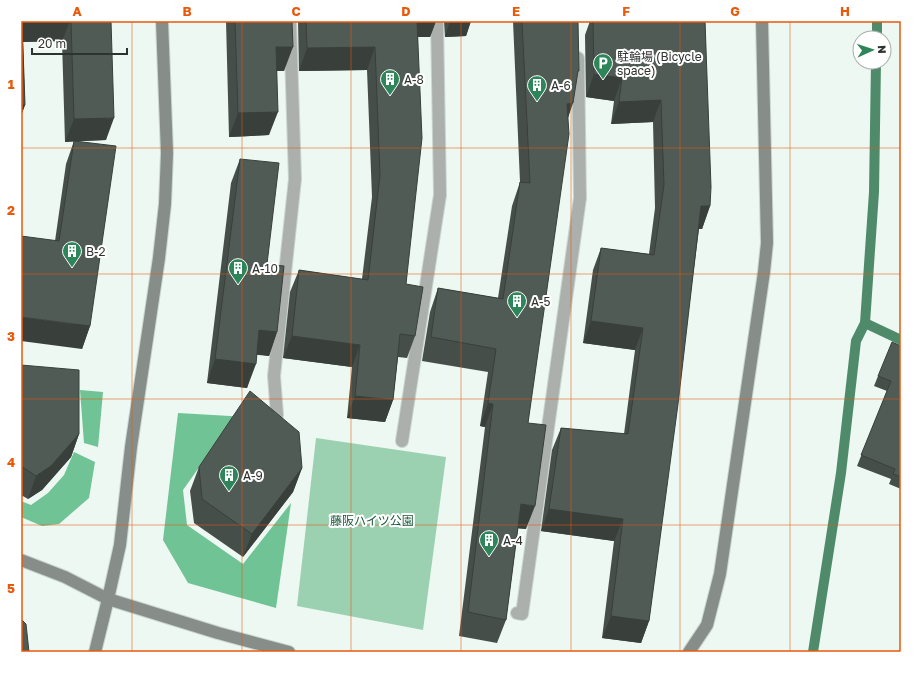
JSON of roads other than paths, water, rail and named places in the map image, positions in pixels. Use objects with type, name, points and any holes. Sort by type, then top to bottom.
[{"type":"street","points":[[95,652],[120,545],[131,446],[165,204],[167,153],[162,21]]},
{"type":"street","points":[[689,652],[708,625],[720,574],[766,257],[767,235],[762,21]]},
{"type":"street","points":[[21,560],[65,577],[108,599],[218,633],[290,652]]},
{"type":"lane","points":[[277,415],[274,376],[295,178],[290,21]]},
{"type":"lane","points":[[402,441],[440,195],[437,21]]},
{"type":"lane","points":[[517,613],[522,614],[580,198],[578,44]]},
{"type":"waterway","points":[[877,21],[877,30]]},
{"type":"waterway","points":[[813,652],[841,473],[856,341],[865,323],[874,192],[876,70]]},
{"type":"waterway","points":[[865,323],[901,340]]},
{"type":"place","name":"駐輪場 (Bicycle space)","points":[[603,80]]},
{"type":"place","name":"A-8","points":[[390,96]]},
{"type":"place","name":"A-6","points":[[537,102]]},
{"type":"place","name":"B-2","points":[[72,268]]},
{"type":"place","name":"A-10","points":[[238,285]]},
{"type":"place","name":"A-5","points":[[517,318]]},
{"type":"place","name":"A-9","points":[[229,492]]},
{"type":"place","name":"A-4","points":[[489,557]]},
{"type":"park label","name":"藤阪ハイツ公園","points":[[372,520]]}]
